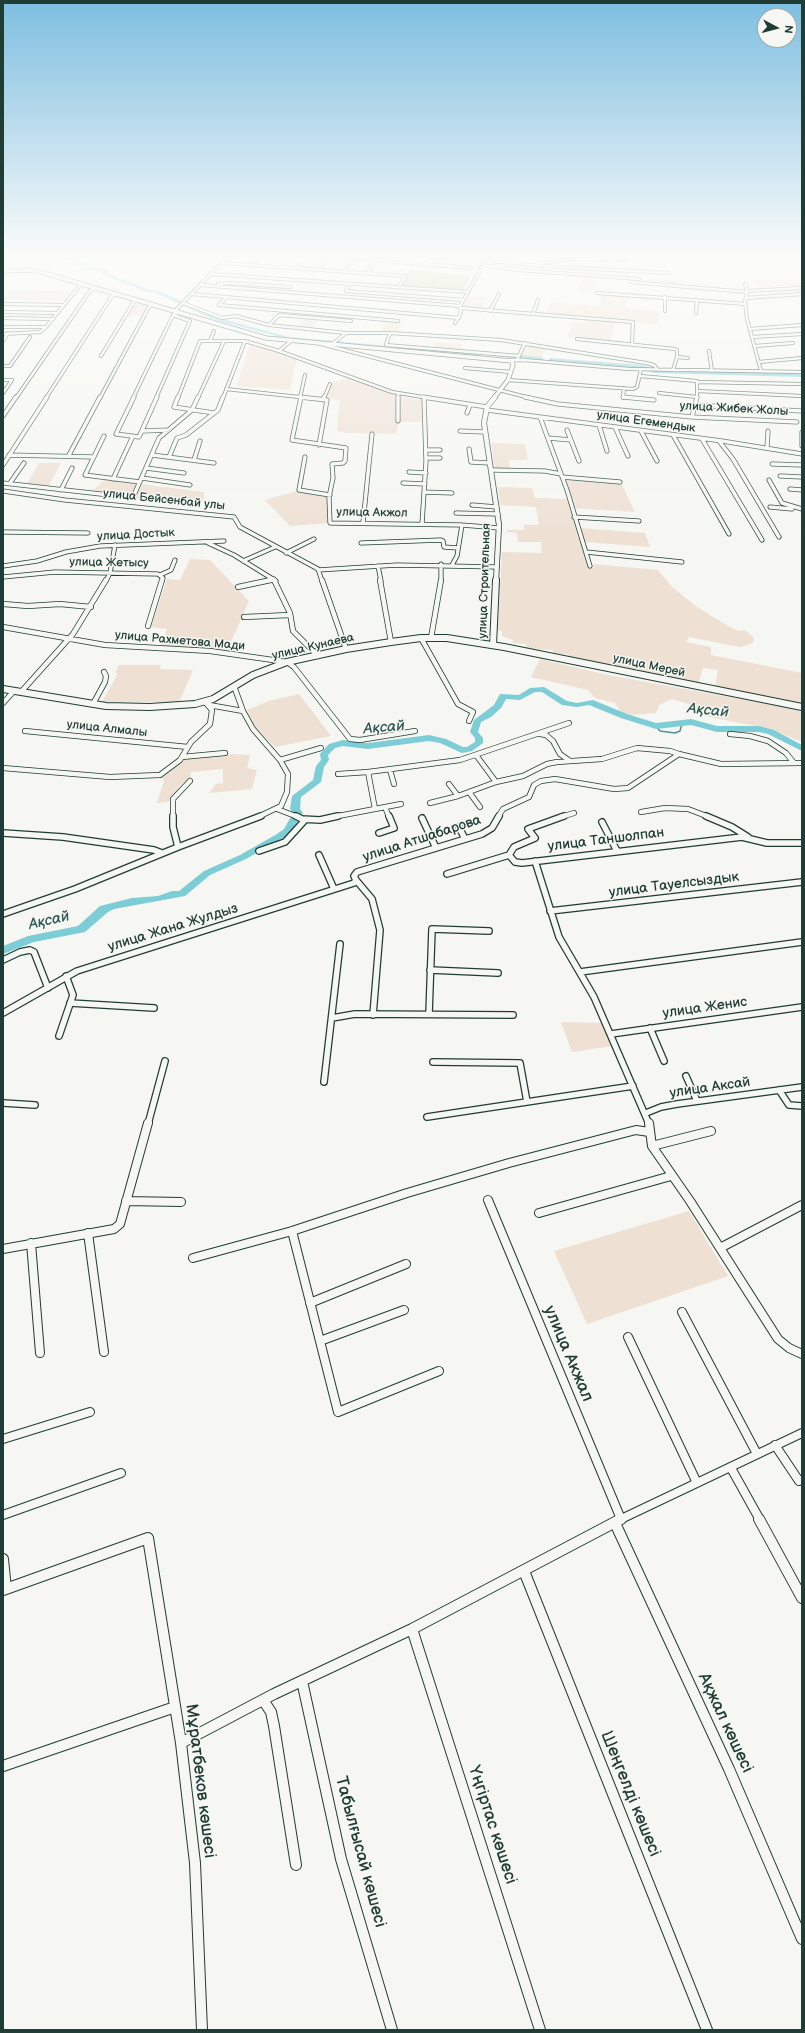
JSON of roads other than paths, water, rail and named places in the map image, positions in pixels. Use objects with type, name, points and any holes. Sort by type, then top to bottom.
[{"type":"main road","points":[[433,351],[510,360],[513,363],[508,380],[487,409]]},
{"type":"main road","name":"улица Строительная","points":[[487,409],[485,432],[499,528],[492,645]]},
{"type":"main road","name":"улица Кунаева","points":[[3,689],[93,704],[150,707],[207,704],[253,675],[287,662],[346,650],[421,638],[455,638],[492,645]]},
{"type":"main road","name":"улица Мерей","points":[[492,645],[802,707]]},
{"type":"street","points":[[3,366],[10,366],[20,351]]},
{"type":"street","points":[[3,416],[48,351]]},
{"type":"street","points":[[3,465],[77,351]]},
{"type":"street","points":[[101,356],[104,351]]},
{"type":"street","points":[[69,455],[125,351]]},
{"type":"street","points":[[157,351],[116,434],[139,437],[177,351]]},
{"type":"street","points":[[196,351],[174,406],[214,413]]},
{"type":"street","points":[[3,483],[131,497],[134,496],[159,438],[192,410],[219,351]]},
{"type":"street","points":[[169,457],[177,438],[186,435],[214,413],[219,407],[241,351]]},
{"type":"street","name":"улица Егемендык","points":[[279,351],[398,394],[540,417],[802,453]]},
{"type":"street","name":"улица Жибек Жолы","points":[[347,351],[500,391],[558,404],[692,417],[797,422]]},
{"type":"street","points":[[436,351],[518,357],[524,360],[643,369],[802,372]]},
{"type":"street","points":[[510,360],[518,357],[521,351]]},
{"type":"street","points":[[573,351],[646,363],[654,365],[657,369]]},
{"type":"street","points":[[673,370],[677,357],[677,351]]},
{"type":"street","points":[[709,351],[712,371]]},
{"type":"street","points":[[756,351],[761,371]]},
{"type":"street","points":[[677,357],[688,358]]},
{"type":"street","points":[[759,362],[802,358]]},
{"type":"street","points":[[465,368],[511,372]]},
{"type":"street","points":[[508,380],[637,388],[643,369]]},
{"type":"street","points":[[226,389],[301,398],[327,400],[319,445],[292,440],[301,398],[305,375]]},
{"type":"street","points":[[640,376],[696,382],[802,384]]},
{"type":"street","points":[[3,380],[12,380],[3,393]]},
{"type":"street","points":[[692,417],[697,397],[696,382]]},
{"type":"street","points":[[323,400],[330,384]]},
{"type":"street","points":[[624,388],[623,398],[654,400]]},
{"type":"street","points":[[697,390],[802,396]]},
{"type":"street","points":[[659,393],[697,397]]},
{"type":"street","points":[[398,394],[398,421]]},
{"type":"street","points":[[422,524],[426,473],[424,398]]},
{"type":"street","points":[[467,413],[470,405]]},
{"type":"street","points":[[695,405],[802,411]]},
{"type":"street","points":[[540,417],[562,476],[590,566]]},
{"type":"street","points":[[599,425],[607,451]]},
{"type":"street","points":[[615,427],[628,456]]},
{"type":"street","points":[[142,431],[169,430]]},
{"type":"street","points":[[567,430],[580,461]]},
{"type":"street","points":[[460,431],[485,432]]},
{"type":"street","points":[[641,431],[657,461]]},
{"type":"street","points":[[767,448],[768,432]]},
{"type":"street","points":[[802,432],[800,432],[802,446]]},
{"type":"street","points":[[363,523],[372,434]]},
{"type":"street","points":[[673,435],[729,534]]},
{"type":"street","points":[[104,436],[85,475],[113,479],[190,484]]},
{"type":"street","points":[[113,479],[133,436]]},
{"type":"street","points":[[548,438],[571,440]]},
{"type":"street","points":[[702,439],[762,540]]},
{"type":"street","points":[[194,460],[200,441]]},
{"type":"street","points":[[720,441],[733,459],[779,536]]},
{"type":"street","name":"улица Акжол","points":[[319,445],[346,448],[345,461],[343,463],[332,464],[333,478],[330,495],[330,523],[462,525],[499,528]]},
{"type":"street","points":[[469,449],[471,462],[490,463]]},
{"type":"street","points":[[426,450],[440,450]]},
{"type":"street","points":[[10,456],[69,455],[94,457]]},
{"type":"street","points":[[152,455],[214,462]]},
{"type":"street","points":[[305,457],[299,490],[330,495]]},
{"type":"street","points":[[426,458],[440,458]]},
{"type":"street","points":[[10,483],[24,463]]},
{"type":"street","points":[[772,464],[802,465]]},
{"type":"street","points":[[61,490],[72,468]]},
{"type":"street","points":[[146,468],[184,473]]},
{"type":"street","points":[[491,470],[545,471],[562,476],[620,482]]},
{"type":"street","points":[[409,472],[426,473]]},
{"type":"street","points":[[780,476],[802,477]]},
{"type":"street","points":[[769,480],[782,503],[802,509]]},
{"type":"street","points":[[403,483],[425,484]]},
{"type":"street","points":[[790,489],[802,490]]},
{"type":"street","name":"улица Бейсенбай улы","points":[[3,491],[65,500],[194,514],[230,516],[236,519],[240,527],[318,570]]},
{"type":"street","points":[[65,500],[75,491]]},
{"type":"street","points":[[424,492],[452,493]]},
{"type":"street","points":[[472,504],[497,507]]},
{"type":"street","points":[[770,508],[802,509]]},
{"type":"street","points":[[456,513],[498,514]]},
{"type":"street","points":[[574,517],[639,521]]},
{"type":"street","points":[[452,565],[456,559],[462,525]]},
{"type":"street","points":[[3,532],[88,533]]},
{"type":"street","points":[[286,553],[314,539]]},
{"type":"street","points":[[361,543],[441,540],[443,541],[444,546],[458,548]]},
{"type":"street","name":"улица Достык","points":[[3,566],[37,561],[82,549],[115,545],[224,541]]},
{"type":"street","points":[[206,542],[274,579],[290,615],[293,631],[318,656]]},
{"type":"street","points":[[21,692],[73,634],[91,606],[110,573],[115,545]]},
{"type":"street","points":[[243,561],[275,547]]},
{"type":"street","points":[[586,552],[682,562]]},
{"type":"street","points":[[160,575],[171,570],[175,560]]},
{"type":"street","points":[[346,650],[318,570],[441,564],[497,567]]},
{"type":"street","points":[[431,638],[441,580],[441,564]]},
{"type":"street","points":[[378,566],[391,642]]},
{"type":"street","name":"улица Жетысу","points":[[3,577],[55,572],[152,573],[160,575],[163,578],[148,626]]},
{"type":"street","points":[[238,587],[274,579]]},
{"type":"street","points":[[3,604],[28,606],[60,604],[91,606]]},
{"type":"street","points":[[244,617],[290,615]]},
{"type":"street","name":"улица Рахметова Мади","points":[[3,627],[105,645],[210,651],[287,662]]},
{"type":"street","points":[[421,638],[458,704],[473,712],[469,721]]},
{"type":"street","points":[[287,662],[294,667],[350,739],[360,740],[415,731]]},
{"type":"street","points":[[93,704],[105,682],[106,676],[104,672]]},
{"type":"street","points":[[3,914],[75,889],[162,853],[277,809],[285,800],[288,774],[280,760],[253,729],[242,711],[234,686]]},
{"type":"street","points":[[3,703],[14,691]]},
{"type":"street","points":[[207,704],[242,711]]},
{"type":"street","points":[[3,768],[110,777],[156,776],[167,771],[182,757],[188,747],[210,724],[212,710],[207,704]]},
{"type":"street","points":[[338,774],[390,770],[446,762],[476,755],[569,723]]},
{"type":"street","name":"улица Алмалы","points":[[25,731],[188,747]]},
{"type":"street","points":[[539,734],[546,735],[553,741],[560,754],[570,761]]},
{"type":"street","points":[[730,734],[750,736],[768,741],[786,753],[794,763]]},
{"type":"street","points":[[280,760],[321,748]]},
{"type":"street","points":[[430,803],[458,796],[496,782],[524,776],[547,764],[602,759],[637,748],[670,751],[721,764],[802,763]]},
{"type":"street","points":[[182,757],[225,753]]},
{"type":"street","name":"улица Атшабарова","points":[[356,880],[354,876],[357,872],[465,839],[492,828],[504,808],[529,798],[534,785],[541,781],[565,780],[614,789],[628,788],[641,781],[679,754]]},
{"type":"street","points":[[476,755],[496,782]]},
{"type":"street","points":[[390,770],[394,784]]},
{"type":"street","points":[[368,772],[375,809]]},
{"type":"street","points":[[178,847],[173,827],[173,799],[190,781]]},
{"type":"street","points":[[449,784],[458,796]]},
{"type":"street","points":[[470,792],[480,807]]},
{"type":"street","points":[[277,809],[286,814],[303,819],[320,820],[401,804]]},
{"type":"street","points":[[379,833],[392,830],[394,828],[385,807]]},
{"type":"street","points":[[641,812],[665,808],[688,809],[732,827],[749,837]]},
{"type":"street","name":"улица Таншолпан","points":[[574,813],[528,829],[535,838],[514,847],[508,854],[515,862],[518,863],[617,850],[749,837],[767,843],[802,843]]},
{"type":"street","points":[[422,818],[436,848]]},
{"type":"street","points":[[259,851],[285,842],[292,836],[303,819]]},
{"type":"street","points":[[602,822],[617,850]]},
{"type":"street","points":[[459,827],[465,839]]},
{"type":"street","points":[[3,833],[46,835],[154,850],[162,853]]},
{"type":"street","points":[[319,854],[334,889]]},
{"type":"street","points":[[447,874],[508,854]]},
{"type":"street","points":[[535,861],[559,937],[594,997],[649,1120],[649,1132],[652,1146],[778,1339],[788,1348],[802,1354]]},
{"type":"street","points":[[356,880],[366,890],[372,899],[380,930],[373,1016]]},
{"type":"street","name":"улица Жана Жулдыз","points":[[3,1013],[48,988],[66,976],[92,966],[354,883],[356,880]]},
{"type":"street","name":"улица Тауелсыздык","points":[[550,912],[802,882]]},
{"type":"street","points":[[429,1014],[432,929],[489,932]]},
{"type":"street","points":[[580,972],[802,942]]},
{"type":"street","points":[[324,1082],[340,944]]},
{"type":"street","points":[[3,960],[20,952],[30,950],[34,952],[48,988]]},
{"type":"street","points":[[430,970],[498,973]]},
{"type":"street","points":[[59,1036],[73,995],[66,976]]},
{"type":"street","points":[[70,1003],[154,1008]]},
{"type":"street","name":"улица Женис","points":[[611,1034],[802,1007]]},
{"type":"street","points":[[332,1018],[355,1014],[373,1016],[429,1014],[513,1015]]},
{"type":"street","points":[[650,1028],[664,1061]]},
{"type":"street","points":[[3,1249],[114,1229],[120,1224],[165,1061]]},
{"type":"street","points":[[433,1062],[520,1063],[527,1102]]},
{"type":"street","points":[[686,1076],[697,1101]]},
{"type":"street","points":[[426,1117],[633,1086]]},
{"type":"street","name":"улица Аксай","points":[[646,1113],[661,1107],[802,1087]]},
{"type":"street","points":[[779,1090],[789,1105],[802,1106]]},
{"type":"street","points":[[3,1103],[35,1105]]},
{"type":"street","points":[[193,1258],[292,1231],[407,1193],[509,1163],[636,1130],[649,1132]]},
{"type":"street","points":[[652,1146],[711,1131]]},
{"type":"street","points":[[539,1213],[672,1176]]},
{"type":"street","name":"улица Акжал","points":[[488,1200],[618,1521]]},
{"type":"street","points":[[126,1201],[181,1202]]},
{"type":"street","points":[[720,1248],[802,1205]]},
{"type":"street","points":[[292,1231],[338,1412],[439,1371]]},
{"type":"street","points":[[88,1233],[104,1352]]},
{"type":"street","points":[[31,1243],[40,1353]]},
{"type":"street","points":[[310,1303],[406,1264]]},
{"type":"street","points":[[320,1341],[404,1310]]},
{"type":"street","points":[[682,1312],[757,1454]]},
{"type":"street","points":[[628,1337],[697,1483]]},
{"type":"street","points":[[3,1439],[90,1412]]},
{"type":"street","points":[[181,1743],[263,1700],[412,1629],[618,1521],[802,1433]]},
{"type":"street","points":[[775,1446],[799,1481],[802,1480]]},
{"type":"street","points":[[731,1468],[802,1598]]},
{"type":"street","points":[[3,1515],[121,1473]]},
{"type":"street","name":"Ақжал көшесі","points":[[618,1521],[729,1769],[802,1939]]},
{"type":"street","name":"Мұратбеков көшесі","points":[[5,1590],[148,1538],[181,1743],[195,1863],[202,2030]]},
{"type":"street","points":[[3,1559],[5,1590]]},
{"type":"street","name":"Шеңгелді көшесі","points":[[524,1571],[707,2030]]},
{"type":"street","name":"Үңгіртас көшесі","points":[[412,1629],[540,2030]]},
{"type":"street","name":"Табылғысай көшесі","points":[[302,1681],[341,1859],[392,2030]]},
{"type":"street","points":[[263,1700],[271,1712],[274,1726],[296,1865]]},
{"type":"street","points":[[3,1766],[175,1707]]},
{"type":"waterway","points":[[439,351],[476,354]]},
{"type":"waterway","points":[[496,355],[541,359]]},
{"type":"waterway","points":[[550,360],[642,367],[654,371],[802,375]]},
{"type":"waterway","name":"Ақсай","points":[[3,950],[32,939],[81,929],[104,909],[113,906],[159,899],[172,894],[181,894],[188,890],[207,873],[243,857],[280,836],[287,831],[298,813],[295,809],[297,796],[317,782],[319,778],[318,772],[320,766],[325,760],[324,754],[332,746],[343,743],[368,746],[429,738],[443,741],[462,750],[469,749],[479,743],[479,738],[474,732],[478,720],[488,715],[498,706],[503,696],[520,698],[533,690],[544,689],[565,703],[577,705],[590,702],[624,716],[656,726],[691,722],[717,729],[759,729],[771,732],[802,748]]},
{"type":"waterway","points":[[656,726],[660,731],[675,733],[680,731],[682,724]]}]
